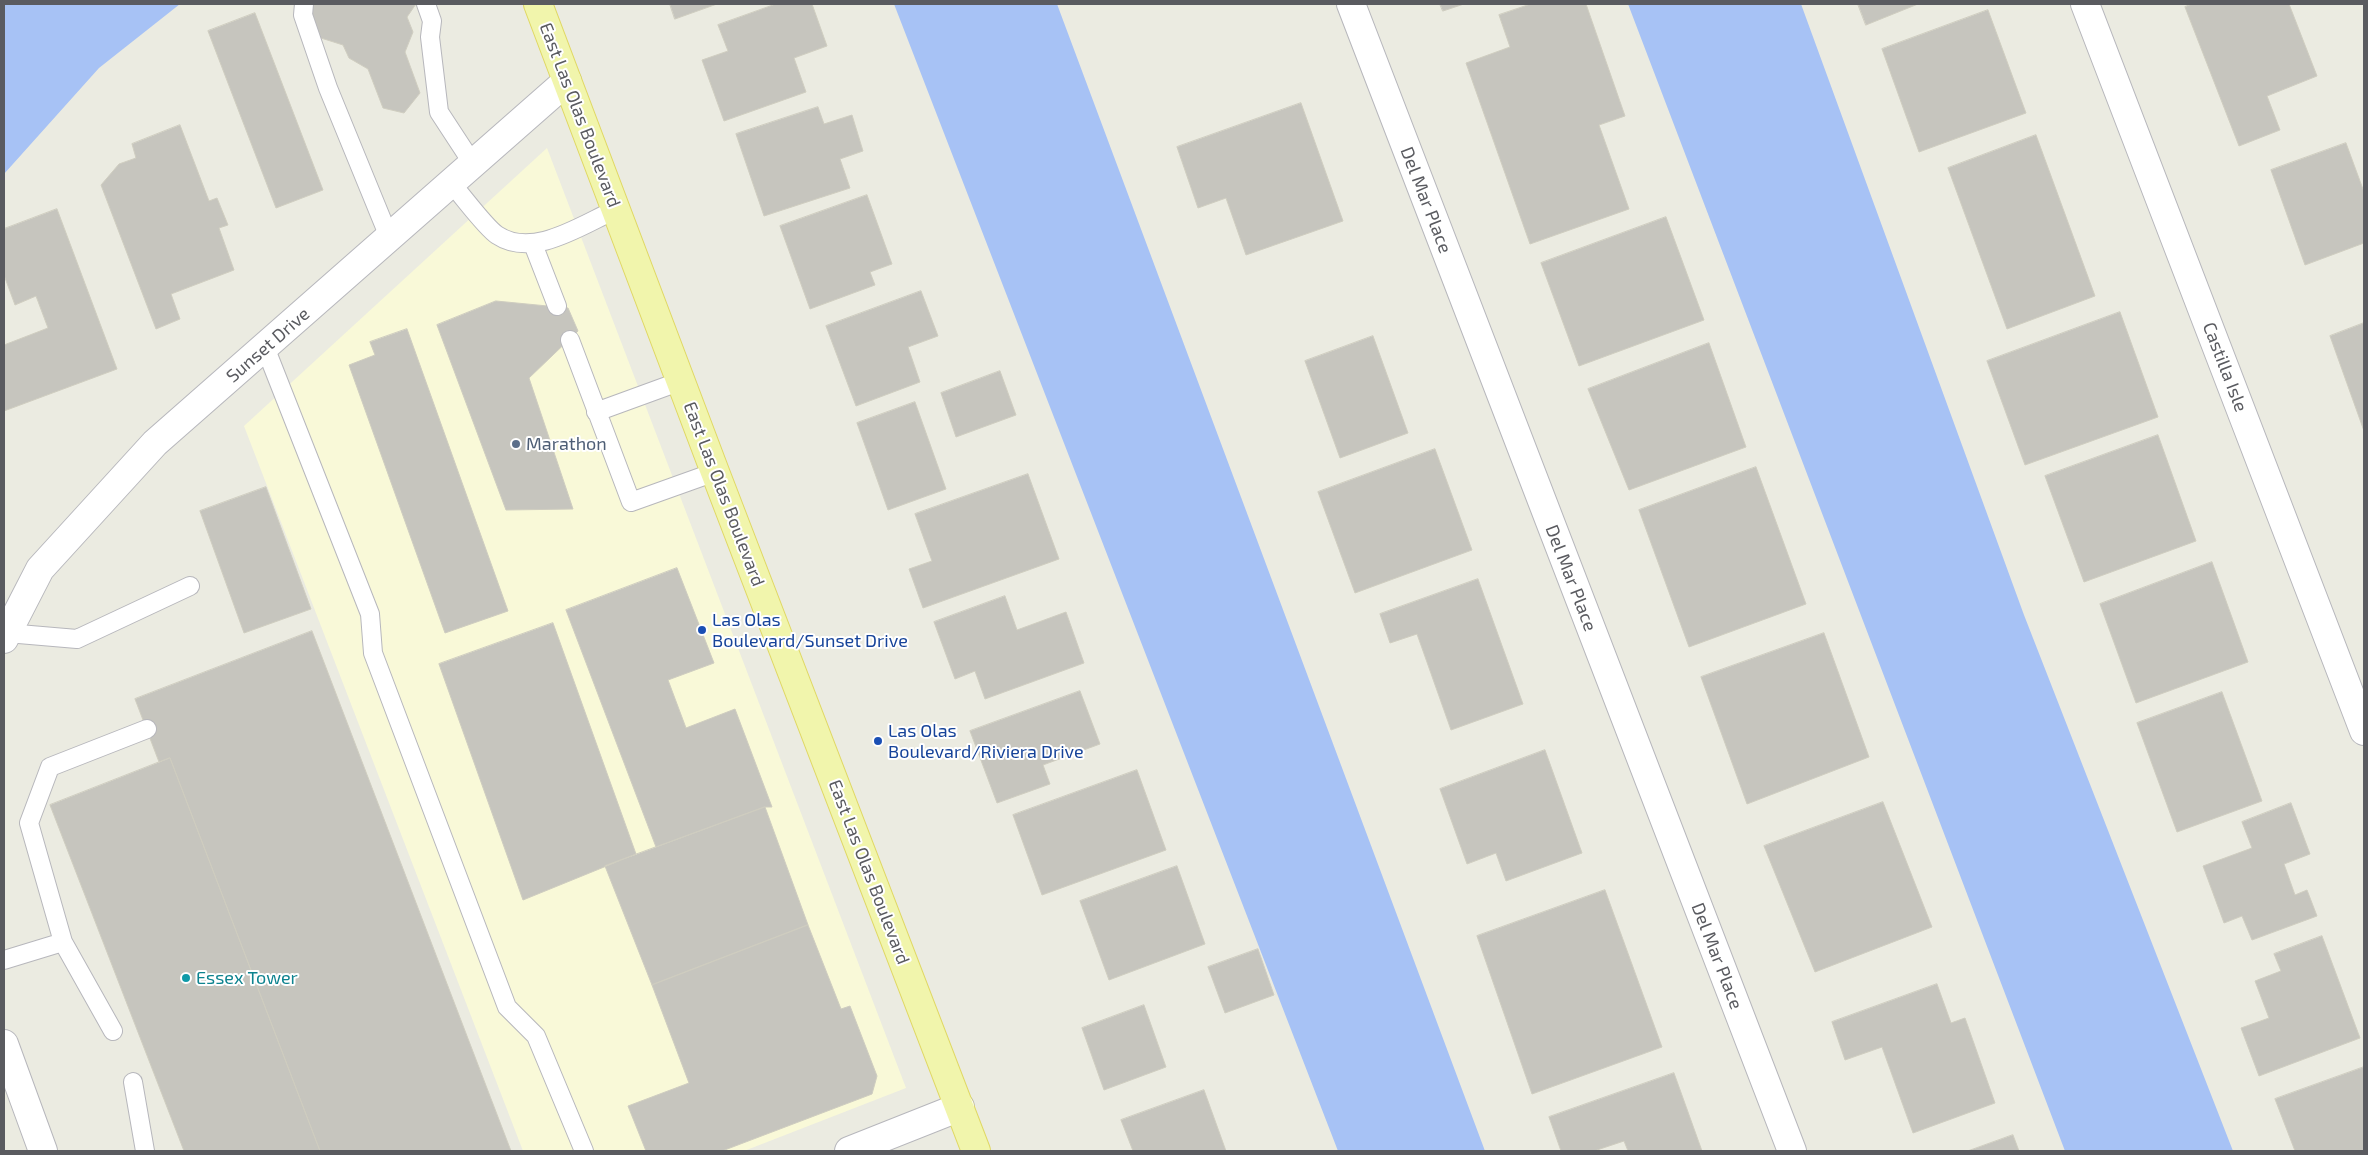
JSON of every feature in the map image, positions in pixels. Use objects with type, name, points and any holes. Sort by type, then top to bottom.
[{"type":"main road","name":"East Las Olas Boulevard","points":[[538,4],[715,472],[976,1151]]},
{"type":"street","name":"Del Mar Place","points":[[1351,4],[1792,1151]]},
{"type":"street","name":"Castilla Isle","points":[[2085,4],[2364,731]]},
{"type":"street","name":"Sunset Drive","points":[[5,636],[40,569],[155,443],[567,81]]},
{"type":"street","points":[[4,1044],[44,1151]]},
{"type":"street","points":[[849,1151],[960,1107]]},
{"type":"lane","points":[[304,4],[303,15],[328,88],[390,237]]},
{"type":"lane","points":[[426,4],[432,21],[430,37],[439,112],[473,164]]},
{"type":"lane","points":[[451,183],[496,234],[517,244],[540,244],[615,210]]},
{"type":"lane","points":[[533,244],[557,306]]},
{"type":"lane","points":[[570,340],[630,502],[715,472]]},
{"type":"lane","points":[[265,347],[370,614],[373,653],[508,1007],[536,1036],[584,1151]]},
{"type":"lane","points":[[596,412],[681,381]]},
{"type":"lane","points":[[5,636],[76,638],[190,586]]},
{"type":"lane","points":[[113,1031],[63,942],[29,823],[50,767],[147,729]]},
{"type":"lane","points":[[4,960],[63,942]]},
{"type":"lane","points":[[132,1082],[145,1151]]},
{"type":"shaded area","points":[[547,148],[906,1088],[744,1151],[523,1151],[244,426]]},
{"type":"water","points":[[4,4],[180,4],[99,68],[4,174]]},
{"type":"water","points":[[894,4],[1057,4],[1485,1151],[1338,1151]]},
{"type":"water","points":[[1628,4],[1801,4],[2024,615],[2233,1151],[2065,1151]]},
{"type":"building","points":[[313,4],[416,4],[407,17],[413,32],[405,52],[420,93],[404,113],[383,108],[368,69],[349,58],[343,45],[321,38],[310,8]]},
{"type":"building","points":[[670,4],[717,4],[675,19]]},
{"type":"building","points":[[776,4],[812,4],[827,46],[794,58],[806,92],[724,121],[702,60],[728,51],[718,25]]},
{"type":"building","points":[[1440,4],[1464,4],[1443,11]]},
{"type":"building","points":[[1531,4],[1586,4],[1625,116],[1599,125],[1629,209],[1530,244],[1466,63],[1510,47],[1499,15]]},
{"type":"building","points":[[1858,4],[1918,4],[1866,25]]},
{"type":"building","points":[[2192,4],[2289,4],[2317,76],[2267,96],[2280,130],[2239,146],[2185,7]]},
{"type":"building","points":[[1988,10],[2026,113],[1919,152],[1882,49]]},
{"type":"building","points":[[255,13],[323,190],[276,208],[208,31]]},
{"type":"building","points":[[1301,103],[1343,221],[1246,255],[1226,198],[1198,208],[1177,147]]},
{"type":"building","points":[[818,107],[824,124],[852,115],[863,151],[840,159],[850,188],[764,216],[736,134]]},
{"type":"building","points":[[180,125],[209,201],[217,198],[228,225],[219,228],[234,270],[171,294],[180,319],[156,329],[101,185],[119,164],[136,158],[132,144]]},
{"type":"building","points":[[2036,135],[2095,296],[2007,329],[1948,168]]},
{"type":"building","points":[[2346,143],[2364,192],[2364,243],[2305,265],[2271,170]]},
{"type":"building","points":[[867,195],[892,264],[870,272],[875,285],[810,309],[780,226]]},
{"type":"building","points":[[57,209],[117,369],[4,411],[4,345],[48,328],[36,296],[15,305],[4,275],[4,229]]},
{"type":"building","points":[[1666,217],[1704,320],[1579,366],[1541,263]]},
{"type":"building","points":[[921,291],[938,336],[908,347],[920,382],[856,406],[826,326]]},
{"type":"building","name":"Marathon","points":[[496,301],[568,308],[578,331],[529,378],[573,509],[506,510],[437,325]]},
{"type":"building","points":[[2120,312],[2158,417],[2025,465],[1987,361]]},
{"type":"building","points":[[2364,323],[2364,431],[2330,336]]},
{"type":"building","points":[[407,329],[508,611],[445,633],[349,365],[375,355],[370,342]]},
{"type":"building","points":[[1373,336],[1408,433],[1340,458],[1305,361]]},
{"type":"building","points":[[1709,343],[1746,447],[1629,490],[1588,389]]},
{"type":"building","points":[[1000,371],[1016,415],[956,437],[941,393]]},
{"type":"building","points":[[915,402],[946,489],[888,510],[857,423]]},
{"type":"building","points":[[2158,435],[2196,541],[2084,582],[2045,476]]},
{"type":"building","points":[[1435,449],[1472,550],[1355,593],[1318,492]]},
{"type":"building","points":[[1756,467],[1806,604],[1689,647],[1639,510]]},
{"type":"building","points":[[1028,474],[1059,559],[923,608],[909,569],[932,561],[915,514]]},
{"type":"building","points":[[266,487],[311,609],[244,633],[200,511]]},
{"type":"building","points":[[2212,562],[2248,662],[2136,703],[2100,604]]},
{"type":"building","points":[[677,568],[714,663],[668,680],[686,728],[735,709],[772,807],[765,807],[656,847],[566,610]]},
{"type":"building","points":[[1478,579],[1523,704],[1451,730],[1417,634],[1390,643],[1380,614]]},
{"type":"building","points":[[1005,596],[1017,630],[1066,612],[1084,663],[985,699],[975,671],[955,679],[934,622]]},
{"type":"building","points":[[553,623],[636,854],[523,900],[439,664]]},
{"type":"building","points":[[312,631],[511,1151],[320,1151],[170,758],[159,762],[135,699]]},
{"type":"building","points":[[1824,633],[1869,757],[1747,804],[1701,677]]},
{"type":"building","points":[[1080,691],[1100,744],[1043,765],[1050,784],[997,803],[970,731]]},
{"type":"building","points":[[2222,692],[2262,801],[2177,832],[2137,723]]},
{"type":"building","points":[[1545,750],[1582,853],[1506,881],[1496,853],[1467,864],[1440,789]]},
{"type":"building","name":"Essex Tower","points":[[170,758],[320,1151],[184,1151],[50,805]]},
{"type":"building","points":[[1137,770],[1166,850],[1042,895],[1013,815]]},
{"type":"building","points":[[1883,802],[1932,927],[1815,972],[1764,846]]},
{"type":"building","points":[[2291,803],[2310,854],[2284,864],[2295,895],[2307,890],[2317,916],[2252,940],[2242,916],[2224,923],[2203,866],[2252,848],[2242,822]]},
{"type":"building","points":[[765,807],[808,925],[652,985],[605,866]]},
{"type":"building","points":[[1177,866],[1205,944],[1109,980],[1080,901]]},
{"type":"building","points":[[1605,890],[1662,1047],[1532,1094],[1477,936]]},
{"type":"building","points":[[808,925],[841,1009],[850,1006],[877,1076],[872,1094],[722,1151],[646,1151],[628,1106],[689,1083],[652,985]]},
{"type":"building","points":[[2322,936],[2360,1038],[2259,1076],[2241,1028],[2269,1018],[2255,981],[2281,971],[2274,954]]},
{"type":"building","points":[[1258,949],[1274,995],[1225,1013],[1208,967]]},
{"type":"building","points":[[1937,984],[1951,1023],[1965,1018],[1995,1103],[1913,1133],[1882,1047],[1845,1060],[1832,1022]]},
{"type":"building","points":[[1144,1005],[1166,1067],[1104,1090],[1082,1028]]},
{"type":"building","points":[[2364,1067],[2364,1151],[2295,1151],[2275,1099]]},
{"type":"building","points":[[1674,1073],[1702,1151],[1628,1151],[1624,1141],[1594,1151],[1561,1151],[1549,1117]]},
{"type":"building","points":[[1204,1090],[1226,1151],[1133,1151],[1121,1120]]},
{"type":"building","points":[[2013,1135],[2019,1151],[1968,1151]]},
{"type":"place","name":"Marathon","points":[[516,444]]},
{"type":"place","name":"Las Olas Boulevard/Sunset Drive","points":[[702,630]]},
{"type":"place","name":"Las Olas Boulevard/Riviera Drive","points":[[878,741]]},
{"type":"place","name":"Essex Tower","points":[[186,978]]}]
